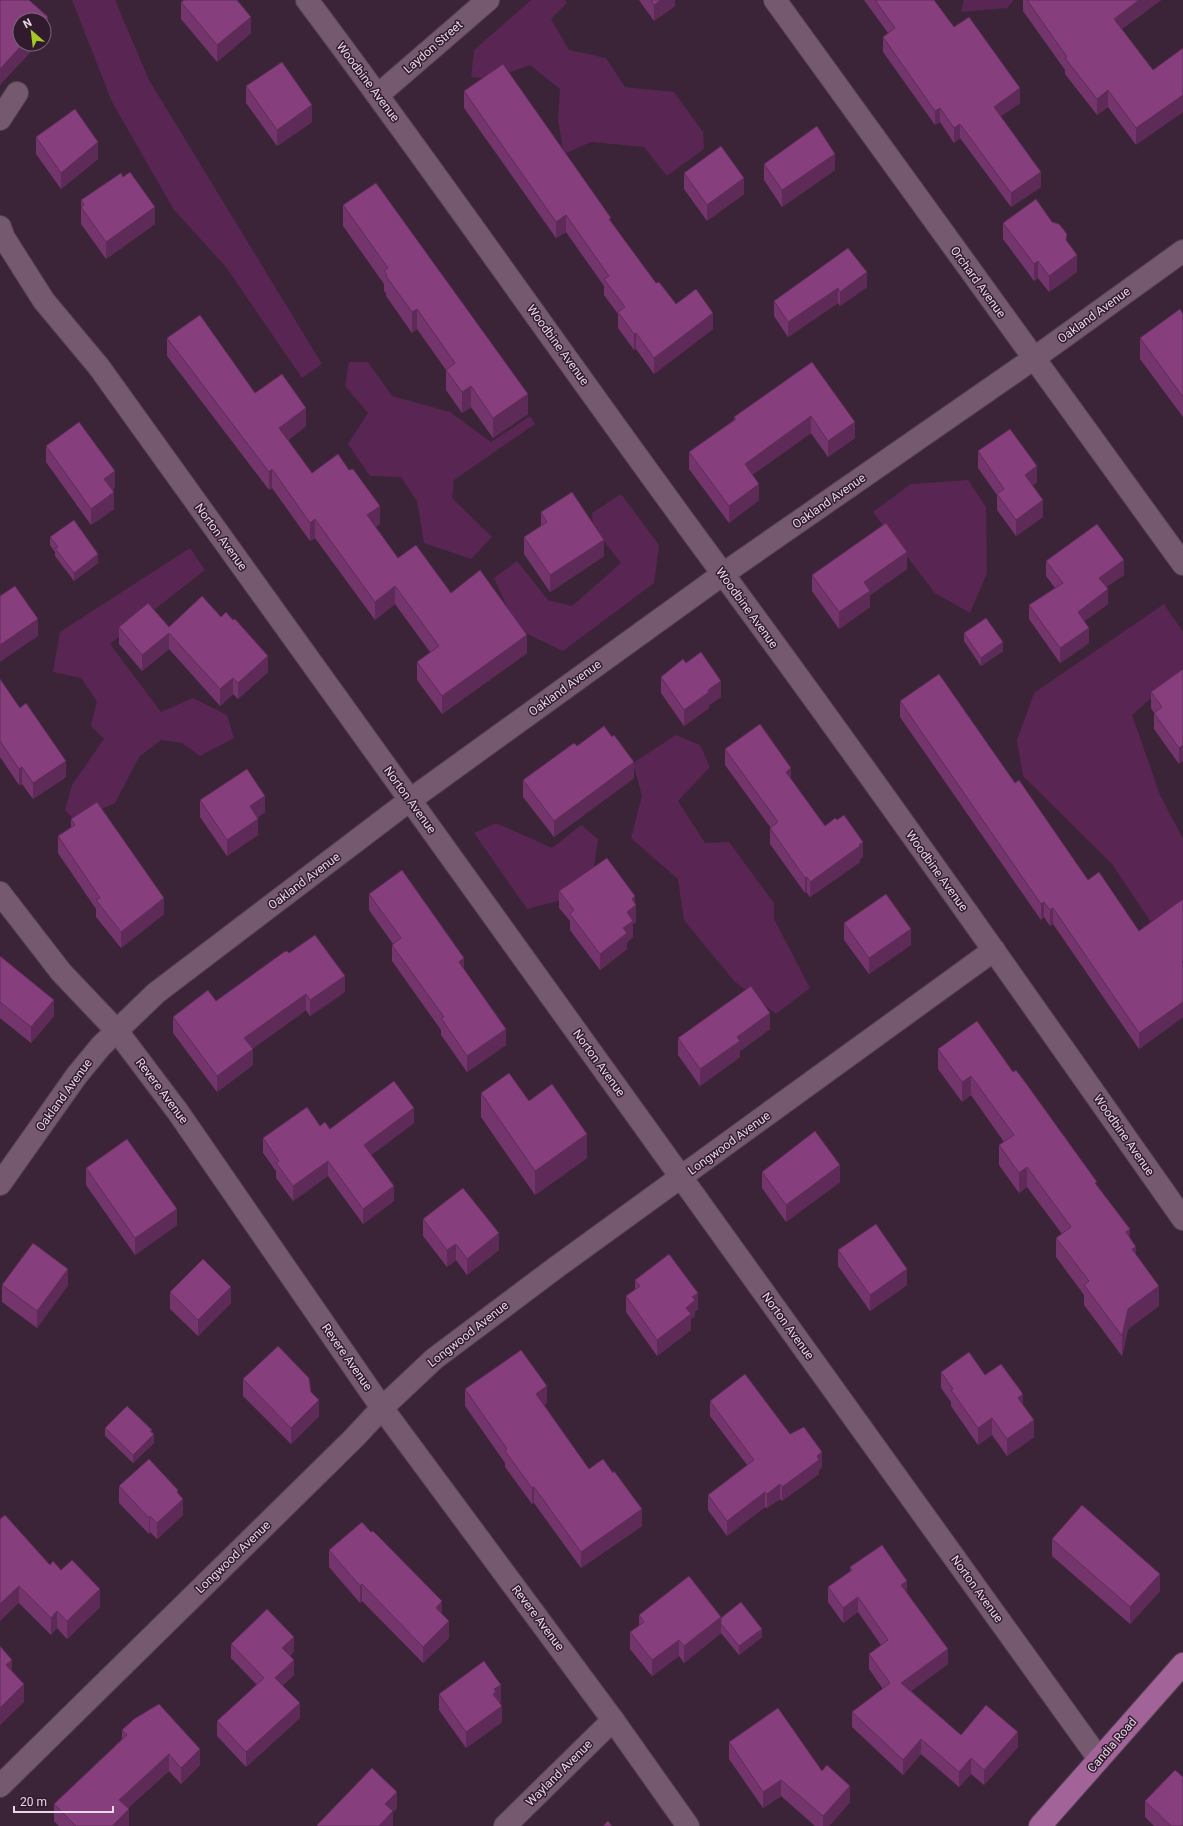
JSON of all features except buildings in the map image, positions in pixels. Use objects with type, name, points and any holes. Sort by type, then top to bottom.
[{"type":"main road","name":"Candia Road","points":[[1040,1826],[1183,1664]]},
{"type":"street","name":"Woodbine Avenue","points":[[307,0],[378,95],[994,950],[1183,1219]]},
{"type":"street","name":"Laydon Street","points":[[378,95],[488,0]]},
{"type":"street","name":"Orchard Avenue","points":[[775,0],[1033,359],[1183,564]]},
{"type":"street","points":[[0,119],[17,93]]},
{"type":"street","name":"Norton Avenue","points":[[0,227],[4,238],[44,301],[99,367],[1099,1759]]},
{"type":"street","name":"Oakland Avenue","points":[[0,1184],[77,1075],[116,1030],[156,993],[410,800],[723,574],[1033,359],[1183,251]]},
{"type":"street","name":"Revere Avenue","points":[[0,892],[61,972],[116,1030],[178,1112],[382,1408],[613,1720],[688,1826]]},
{"type":"street","name":"Longwood Avenue","points":[[0,1786],[354,1438],[382,1408],[434,1359],[558,1266],[682,1178],[994,950]]},
{"type":"street","name":"Wayland Avenue","points":[[506,1826],[613,1720]]},
{"type":"shaded area","points":[[72,0],[115,0],[149,80],[322,364],[302,378],[226,267],[174,210],[112,102]]},
{"type":"shaded area","points":[[531,0],[565,0],[567,3],[551,19],[569,50],[606,58],[625,87],[674,92],[703,132],[704,149],[667,176],[644,147],[591,142],[564,154],[558,120],[560,89],[530,65],[493,79],[471,77],[474,50]]},
{"type":"shaded area","points":[[964,0],[1014,0],[1007,8],[961,12]]},
{"type":"shaded area","points":[[349,362],[368,362],[392,396],[450,412],[491,442],[530,416],[535,424],[454,480],[452,498],[492,537],[471,559],[424,543],[417,501],[401,477],[370,476],[348,444],[368,413],[345,386]]},
{"type":"shaded area","points":[[968,480],[986,507],[987,573],[970,613],[935,593],[873,512],[911,484]]},
{"type":"shaded area","points":[[621,494],[659,545],[654,583],[563,651],[517,629],[494,578],[517,561],[548,600],[572,606],[621,563],[593,527],[592,513]]},
{"type":"shaded area","points":[[190,548],[205,570],[110,644],[161,712],[193,698],[227,715],[234,738],[200,756],[182,743],[161,740],[139,757],[115,803],[76,821],[65,810],[72,785],[104,739],[91,726],[97,701],[81,678],[53,672],[60,632]]},
{"type":"shaded area","points":[[1164,604],[1183,632],[1183,670],[1132,715],[1160,795],[1183,839],[1183,909],[1151,922],[1112,864],[1023,776],[1017,740],[1034,693]]},
{"type":"shaded area","points":[[676,735],[700,745],[710,767],[678,801],[705,843],[729,842],[774,903],[774,919],[810,988],[776,1014],[734,981],[684,920],[678,879],[631,838],[642,796],[633,763]]},
{"type":"shaded area","points":[[496,823],[552,848],[581,825],[598,839],[593,874],[562,900],[527,909],[474,833]]}]
